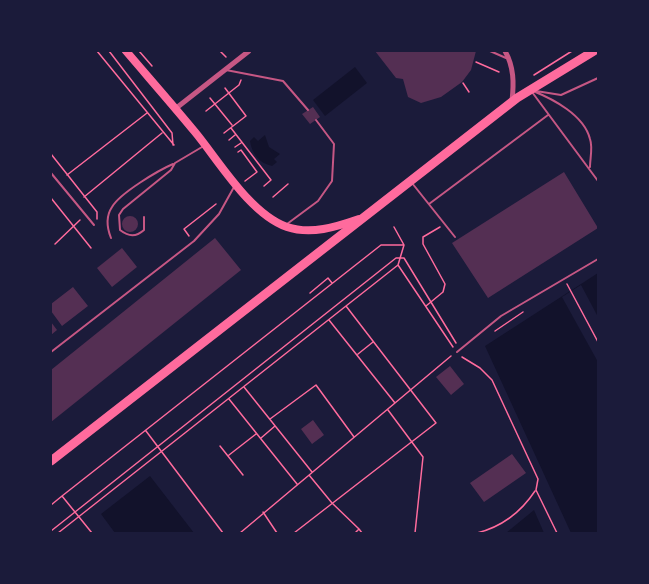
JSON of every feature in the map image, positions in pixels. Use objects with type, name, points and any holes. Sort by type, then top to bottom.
[{"type":"highway","points":[[51,461],[360,218],[512,102],[594,51]]},
{"type":"main road","points":[[126,51],[236,184],[272,220],[285,226],[311,230],[329,228],[360,218]]},
{"type":"street","points":[[175,109],[249,51]]},
{"type":"street","points":[[505,51],[514,80],[512,102]]},
{"type":"lane","points":[[490,51],[502,58],[509,58]]},
{"type":"lane","points":[[225,70],[283,81],[308,110]]},
{"type":"lane","points":[[531,90],[561,95],[598,78]]},
{"type":"lane","points":[[531,90],[598,181]]},
{"type":"lane","points":[[531,90],[557,101],[576,118],[590,138],[590,168]]},
{"type":"lane","points":[[429,204],[548,115]]},
{"type":"lane","points":[[285,226],[330,189],[334,144],[316,120]]},
{"type":"lane","points":[[111,238],[108,229],[112,206],[120,198],[205,145]]},
{"type":"lane","points":[[144,217],[144,230],[138,235],[131,236],[120,230],[119,215],[123,209],[171,170],[175,163]]},
{"type":"lane","points":[[51,173],[94,225]]},
{"type":"lane","points":[[410,181],[455,237]]},
{"type":"lane","points":[[51,352],[194,241],[219,214],[236,184]]},
{"type":"lane","points":[[456,352],[501,316],[598,259]]},
{"type":"path","points":[[97,51],[174,146],[172,133],[109,51]]},
{"type":"path","points":[[220,51],[226,57]]},
{"type":"path","points":[[534,75],[572,51]]},
{"type":"path","points":[[476,62],[499,72]]},
{"type":"path","points":[[206,111],[240,84],[243,74]]},
{"type":"path","points":[[463,83],[469,92]]},
{"type":"path","points":[[224,133],[246,116],[225,88]]},
{"type":"path","points":[[210,98],[272,180],[264,186]]},
{"type":"path","points":[[67,175],[147,113]]},
{"type":"path","points":[[84,197],[163,132]]},
{"type":"path","points":[[229,140],[236,134]]},
{"type":"path","points":[[235,147],[242,142]]},
{"type":"path","points":[[238,152],[241,150],[257,172]]},
{"type":"path","points":[[51,154],[98,214],[94,225]]},
{"type":"path","points":[[273,197],[288,184]]},
{"type":"path","points":[[51,199],[92,248]]},
{"type":"path","points":[[55,244],[75,228],[84,214]]},
{"type":"path","points":[[194,241],[184,229],[200,217]]},
{"type":"path","points":[[426,307],[443,292],[445,284],[423,244],[423,237],[445,224]]},
{"type":"path","points":[[58,533],[398,265],[404,245],[394,226]]},
{"type":"path","points":[[51,505],[381,244],[404,245]]},
{"type":"path","points":[[51,531],[390,261],[400,257],[404,258],[454,342],[463,346]]},
{"type":"path","points":[[398,265],[456,352],[480,368],[492,380],[538,479],[536,490],[526,504],[509,519],[477,533]]},
{"type":"path","points":[[310,293],[328,278],[332,283]]},
{"type":"path","points":[[564,278],[598,342]]},
{"type":"path","points":[[562,286],[574,278]]},
{"type":"path","points":[[294,533],[436,423],[412,389],[345,306]]},
{"type":"path","points":[[491,333],[526,309]]},
{"type":"path","points":[[328,319],[395,404]]},
{"type":"path","points":[[357,355],[374,342]]},
{"type":"path","points":[[240,533],[456,352]]},
{"type":"path","points":[[270,419],[316,385],[354,437]]},
{"type":"path","points":[[243,387],[312,472]]},
{"type":"path","points":[[228,398],[297,484]]},
{"type":"path","points":[[388,410],[423,457],[415,533]]},
{"type":"path","points":[[260,438],[275,426]]},
{"type":"path","points":[[146,431],[223,533]]},
{"type":"path","points":[[228,456],[256,433]]},
{"type":"path","points":[[220,446],[243,475]]},
{"type":"path","points":[[309,474],[332,503],[362,533]]},
{"type":"path","points":[[536,490],[557,533]]},
{"type":"path","points":[[62,496],[92,533]]},
{"type":"path","points":[[263,512],[277,533]]},
{"type":"path","points":[[355,533],[359,529]]},
{"type":"shaded area","points":[[355,67],[367,83],[325,116],[313,100]]},
{"type":"shaded area","points":[[265,135],[269,147],[280,154],[274,159],[277,162],[272,166],[260,160],[254,154],[251,146],[250,141],[254,137],[258,141]]},
{"type":"shaded area","points":[[598,273],[598,533],[571,533],[485,346]]},
{"type":"shaded area","points":[[150,476],[194,533],[115,533],[101,514]]},
{"type":"shaded area","points":[[534,510],[544,533],[506,533]]},
{"type":"pier","points":[[581,285],[598,317],[598,362],[562,297]]},
{"type":"building","points":[[375,51],[476,51],[471,70],[462,82],[441,97],[421,103],[408,97],[403,79],[396,78]]},
{"type":"building","points":[[313,107],[320,117],[310,124],[302,114]]},
{"type":"building","points":[[564,172],[598,228],[488,298],[452,243]]},
{"type":"building","points":[[127,216],[133,216],[138,224],[136,230],[127,232],[122,227],[122,221]]},
{"type":"building","points":[[215,238],[241,270],[51,422],[51,370]]},
{"type":"building","points":[[122,248],[137,267],[112,287],[97,268]]},
{"type":"building","points":[[73,287],[88,306],[62,326],[51,311],[51,304]]},
{"type":"building","points":[[51,322],[57,330],[51,335]]},
{"type":"building","points":[[450,366],[464,384],[451,395],[436,377]]},
{"type":"building","points":[[313,420],[324,435],[312,444],[301,429]]},
{"type":"building","points":[[512,454],[526,473],[484,502],[470,483]]}]
